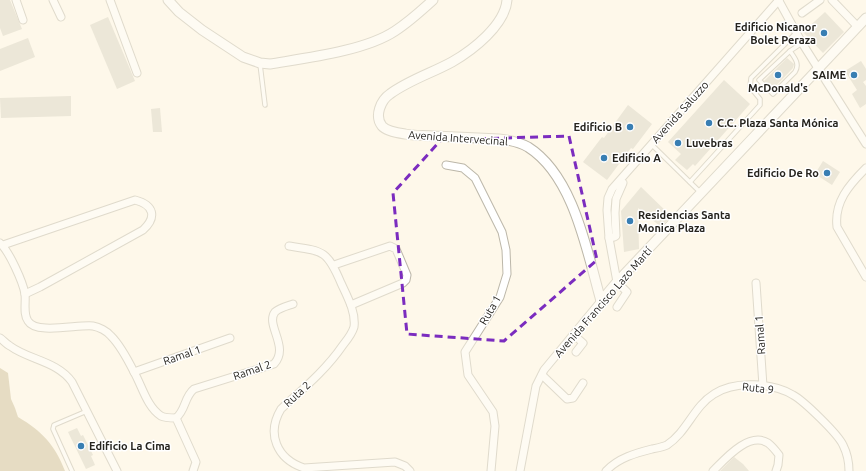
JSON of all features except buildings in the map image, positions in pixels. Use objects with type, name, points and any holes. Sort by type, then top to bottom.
[{"type":"main road","points":[[168,0],[179,12],[202,30],[243,57],[260,63],[270,64],[345,50],[376,41],[394,32],[410,21],[433,0]]},
{"type":"main road","name":"Avenida Intervecinal","points":[[507,0],[504,14],[499,22],[482,40],[453,61],[408,83],[390,94],[382,102],[378,114],[379,120],[386,128],[405,134],[513,141],[527,146],[540,155],[559,178],[569,196],[601,301]]},
{"type":"main road","name":"Avenida Francisco Lazo Martí","points":[[601,301],[617,282],[866,18]]},
{"type":"street","points":[[16,0],[22,20]]},
{"type":"street","points":[[53,0],[61,17]]},
{"type":"street","points":[[110,0],[136,73]]},
{"type":"street","points":[[779,0],[818,70],[866,144]]},
{"type":"street","name":"Avenida Saluzzo","points":[[617,307],[627,292],[617,282],[609,238],[607,210],[608,198],[610,194],[618,182],[651,144],[779,0]]},
{"type":"street","points":[[802,13],[820,0]]},
{"type":"street","points":[[832,0],[858,28]]},
{"type":"street","name":"Ruta 1","points":[[446,165],[463,168],[475,178],[502,232],[506,250],[507,274],[500,297],[465,352],[468,375],[493,412],[496,426],[490,471]]},
{"type":"street","points":[[866,168],[847,189],[840,203],[836,218],[837,227],[866,277]]},
{"type":"street","points":[[609,238],[616,236],[614,213],[616,199],[623,183]]},
{"type":"street","points":[[25,294],[143,230],[150,224],[152,214],[150,208],[144,202],[135,200],[2,244],[12,260],[25,294],[26,315],[28,321],[33,326],[42,328],[94,326],[104,330],[111,336],[134,372],[145,395],[155,411],[162,417],[176,418],[196,462],[193,471]]},
{"type":"street","name":"Ruta 2","points":[[289,246],[318,251],[325,254],[334,265],[351,305],[354,318],[354,327],[351,335],[333,360],[281,409],[275,418],[273,430],[275,442],[284,456],[294,465],[304,468],[395,462],[405,466],[410,471]]},
{"type":"street","points":[[334,265],[390,246],[396,249],[407,275],[406,280],[403,283],[351,305]]},
{"type":"street","name":"Ramal 1","points":[[756,284],[763,386]]},
{"type":"street","name":"Avenida Francisco Lazo Martí","points":[[520,471],[536,386],[542,375],[601,301]]},
{"type":"street","name":"Ramal 2","points":[[176,418],[181,414],[189,393],[194,389],[270,366],[277,360],[280,351],[273,321],[274,315],[277,310],[292,304]]},
{"type":"street","points":[[574,335],[583,342],[576,352]]},
{"type":"street","points":[[0,338],[10,346],[57,368],[66,374],[72,382],[117,471]]},
{"type":"street","name":"Ramal 1","points":[[134,372],[230,338]]},
{"type":"street","points":[[542,375],[567,399],[573,398],[583,383]]},
{"type":"street","name":"Ruta 9","points":[[606,471],[630,455],[666,446],[678,436],[703,404],[714,393],[742,384],[763,386],[783,391],[794,396],[820,419],[842,443],[849,464],[849,471]]},
{"type":"street","points":[[713,471],[737,448],[750,441],[759,440],[768,443],[779,455],[776,471]]},
{"type":"lane","points":[[690,182],[760,105],[760,99],[750,87],[751,78],[796,32]]},
{"type":"lane","points":[[790,51],[795,57],[798,68],[773,94],[759,80],[790,51],[802,43]]},
{"type":"lane","points":[[260,63],[265,105]]},
{"type":"lane","points":[[651,144],[702,193]]},
{"type":"lane","points":[[72,471],[53,426],[87,412]]},
{"type":"highlighted area","points":[[569,136],[597,260],[504,341],[407,334],[393,193],[441,140]]},
{"type":"shaded area","points":[[0,368],[8,373],[11,399],[18,417],[41,433],[52,446],[65,471],[0,471]]},
{"type":"place","name":"Edificio Nicanor Bolet Peraza","points":[[824,33]]},
{"type":"place","name":"McDonald's","points":[[778,75]]},
{"type":"place","name":"SAIME","points":[[854,75]]},
{"type":"place","name":"C.C. Plaza Santa Mónica","points":[[709,123]]},
{"type":"place","name":"Edificio B","points":[[630,127]]},
{"type":"place","name":"Luvebras","points":[[678,143]]},
{"type":"place","name":"Edificio A","points":[[604,158]]},
{"type":"place","name":"Edificio De Ro","points":[[827,173]]},
{"type":"place","name":"Residencias Santa Monica Plaza","points":[[630,221]]},
{"type":"place","name":"Edificio La Cima","points":[[81,446]]}]
